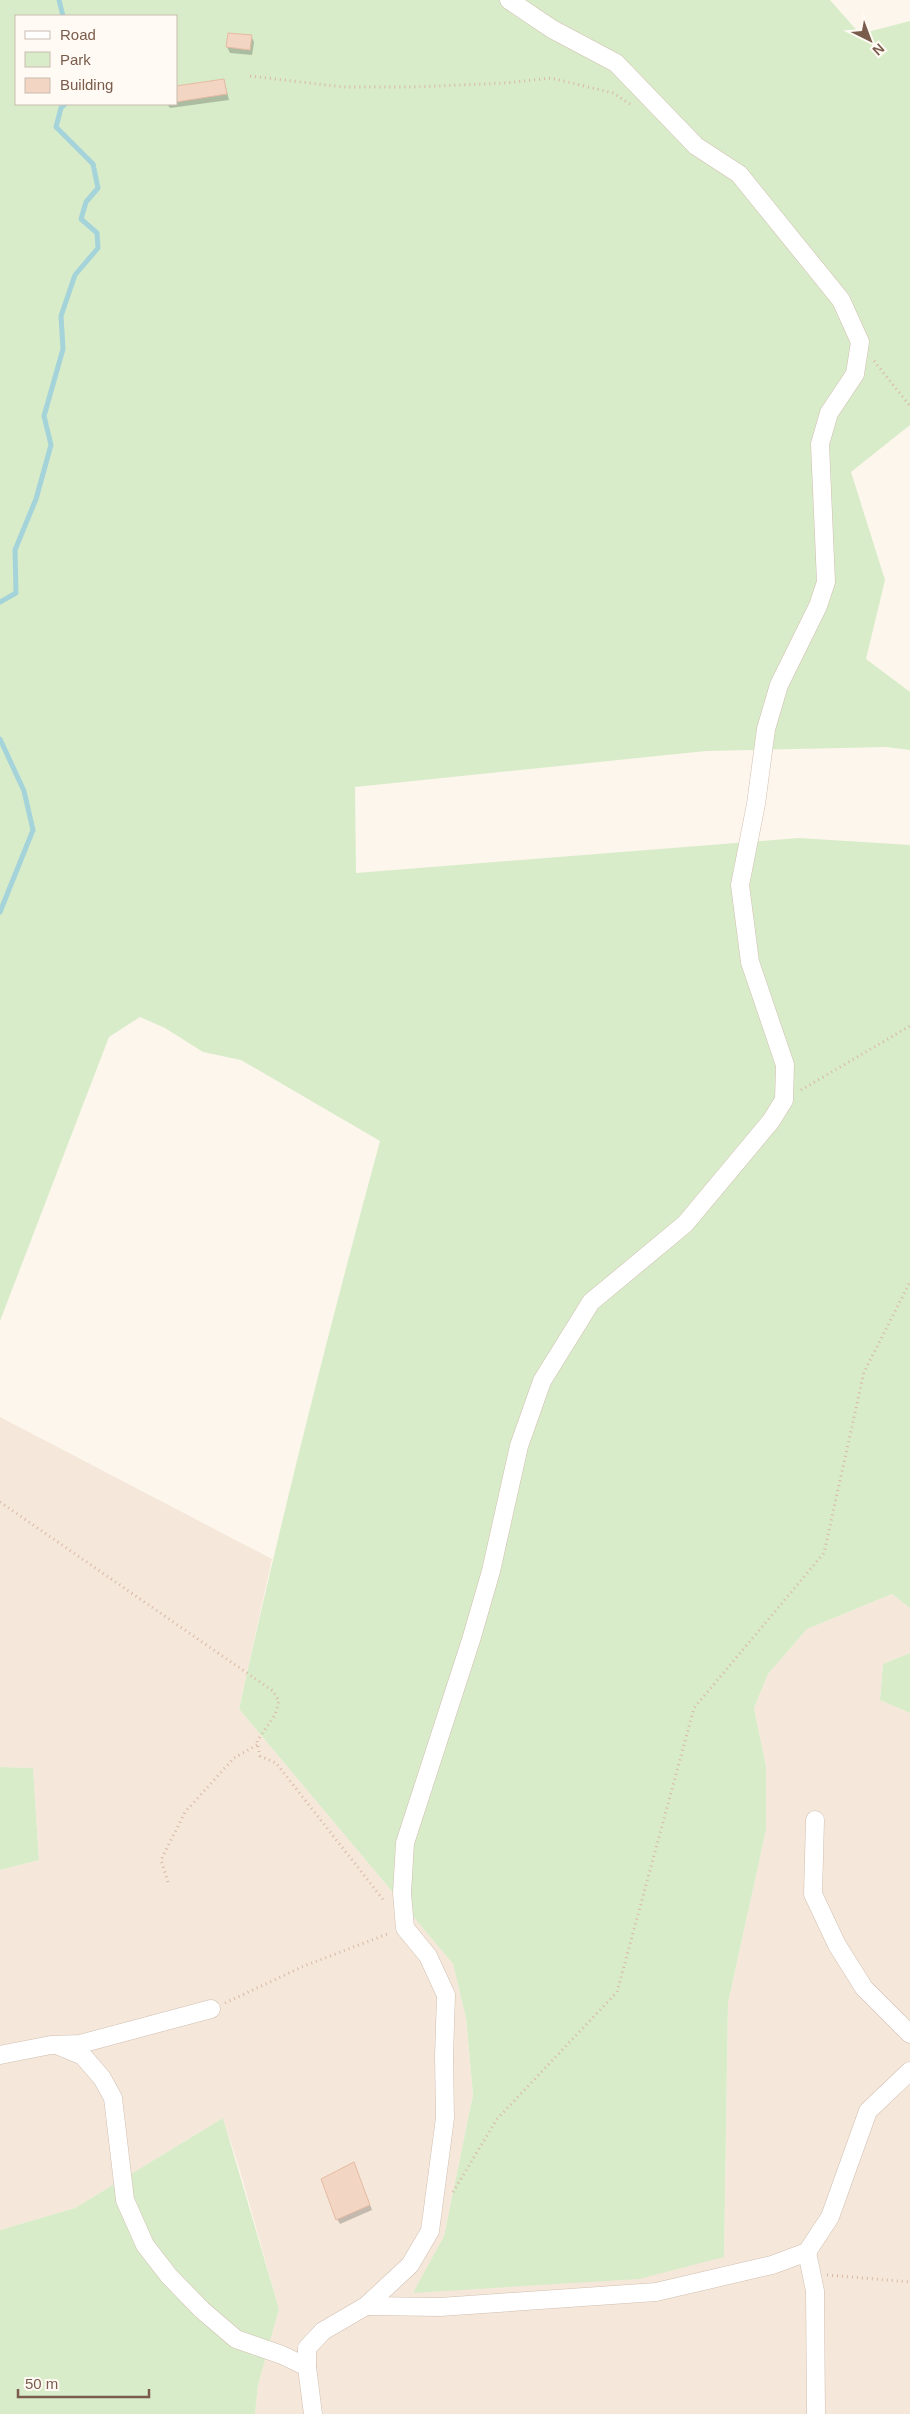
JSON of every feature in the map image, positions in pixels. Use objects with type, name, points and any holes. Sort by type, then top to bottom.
[{"type":"street","points":[[313,2414],[307,2367],[307,2348],[323,2331],[366,2306],[410,2265],[430,2231],[445,2118],[444,2056],[446,1995],[428,1956],[405,1928],[402,1893],[404,1843],[471,1640],[491,1571],[519,1446],[542,1381],[591,1302],[685,1224],[771,1121],[784,1100],[785,1065],[750,962],[740,885],[756,804],[766,729],[778,685],[818,606],[826,582],[820,444],[829,413],[856,374],[860,342],[841,300],[739,174],[696,146],[616,63],[552,29],[509,0]]},
{"type":"street","points":[[815,1820],[813,1894],[837,1945],[864,1988],[910,2034]]},
{"type":"street","points":[[0,2055],[51,2045],[80,2044],[211,2009]]},
{"type":"street","points":[[59,2046],[84,2056],[102,2078],[113,2098],[125,2200],[145,2245],[169,2276],[202,2310],[236,2339],[282,2354],[307,2367]]},
{"type":"street","points":[[366,2306],[440,2307],[656,2292],[772,2265],[807,2252],[830,2217],[868,2111],[910,2071]]},
{"type":"street","points":[[807,2252],[815,2291],[816,2414]]},
{"type":"path","points":[[250,76],[343,87],[416,87],[506,83],[551,78],[612,93],[638,109]]},
{"type":"path","points":[[860,342],[910,406]]},
{"type":"path","points":[[784,1100],[910,1026]]},
{"type":"path","points":[[449,2199],[497,2119],[617,1992],[694,1708],[824,1553],[864,1372],[910,1282]]},
{"type":"path","points":[[0,1502],[273,1691],[279,1701],[275,1715],[256,1741],[260,1756],[276,1763],[386,1904]]},
{"type":"path","points":[[168,1882],[161,1860],[185,1812],[234,1758],[257,1745]]},
{"type":"path","points":[[211,2009],[304,1966],[405,1928]]},
{"type":"path","points":[[812,2273],[910,2282]]},
{"type":"shaded area","points":[[0,1417],[272,1559],[239,1709],[453,1964],[466,2018],[473,2095],[444,2236],[414,2292],[724,2256],[728,2003],[766,1830],[766,1767],[754,1708],[768,1674],[807,1629],[892,1594],[910,1608],[910,1653],[883,1664],[880,1700],[910,1713],[910,2414],[255,2414],[258,2385],[279,2309],[223,2118],[75,2208],[0,2230],[0,1870],[39,1860],[33,1768],[0,1767]]},
{"type":"green space","points":[[0,0],[830,0],[860,34],[910,21],[910,425],[851,472],[885,580],[866,659],[910,692],[910,750],[886,747],[706,751],[355,787],[356,873],[799,838],[910,845],[910,1608],[892,1594],[807,1629],[768,1674],[754,1708],[766,1767],[766,1830],[728,2003],[724,2257],[639,2279],[413,2293],[444,2236],[473,2095],[466,2018],[453,1964],[239,1709],[306,1424],[380,1141],[241,1060],[203,1052],[165,1028],[140,1017],[109,1037],[0,1321]]},
{"type":"green space","points":[[910,1653],[910,1713],[880,1700],[883,1664]]},
{"type":"green space","points":[[0,1767],[33,1768],[39,1860],[0,1870]]},
{"type":"green space","points":[[223,2118],[279,2309],[258,2385],[255,2414],[0,2414],[0,2230],[75,2208]]},
{"type":"building","points":[[228,33],[252,35],[250,50],[226,47]]},
{"type":"building","points":[[224,79],[227,94],[178,102],[178,86]]},
{"type":"building","points":[[354,2162],[370,2205],[336,2220],[321,2179]]},
{"type":"waterway","points":[[59,0],[63,15]]},
{"type":"waterway","points":[[0,602],[16,593],[15,550],[36,499],[51,445],[44,416],[63,349],[61,316],[75,275],[98,248],[97,233],[81,219],[86,202],[98,188],[93,164],[56,127],[61,108],[64,105]]},
{"type":"waterway","points":[[0,739],[24,791],[33,830],[0,912]]}]
